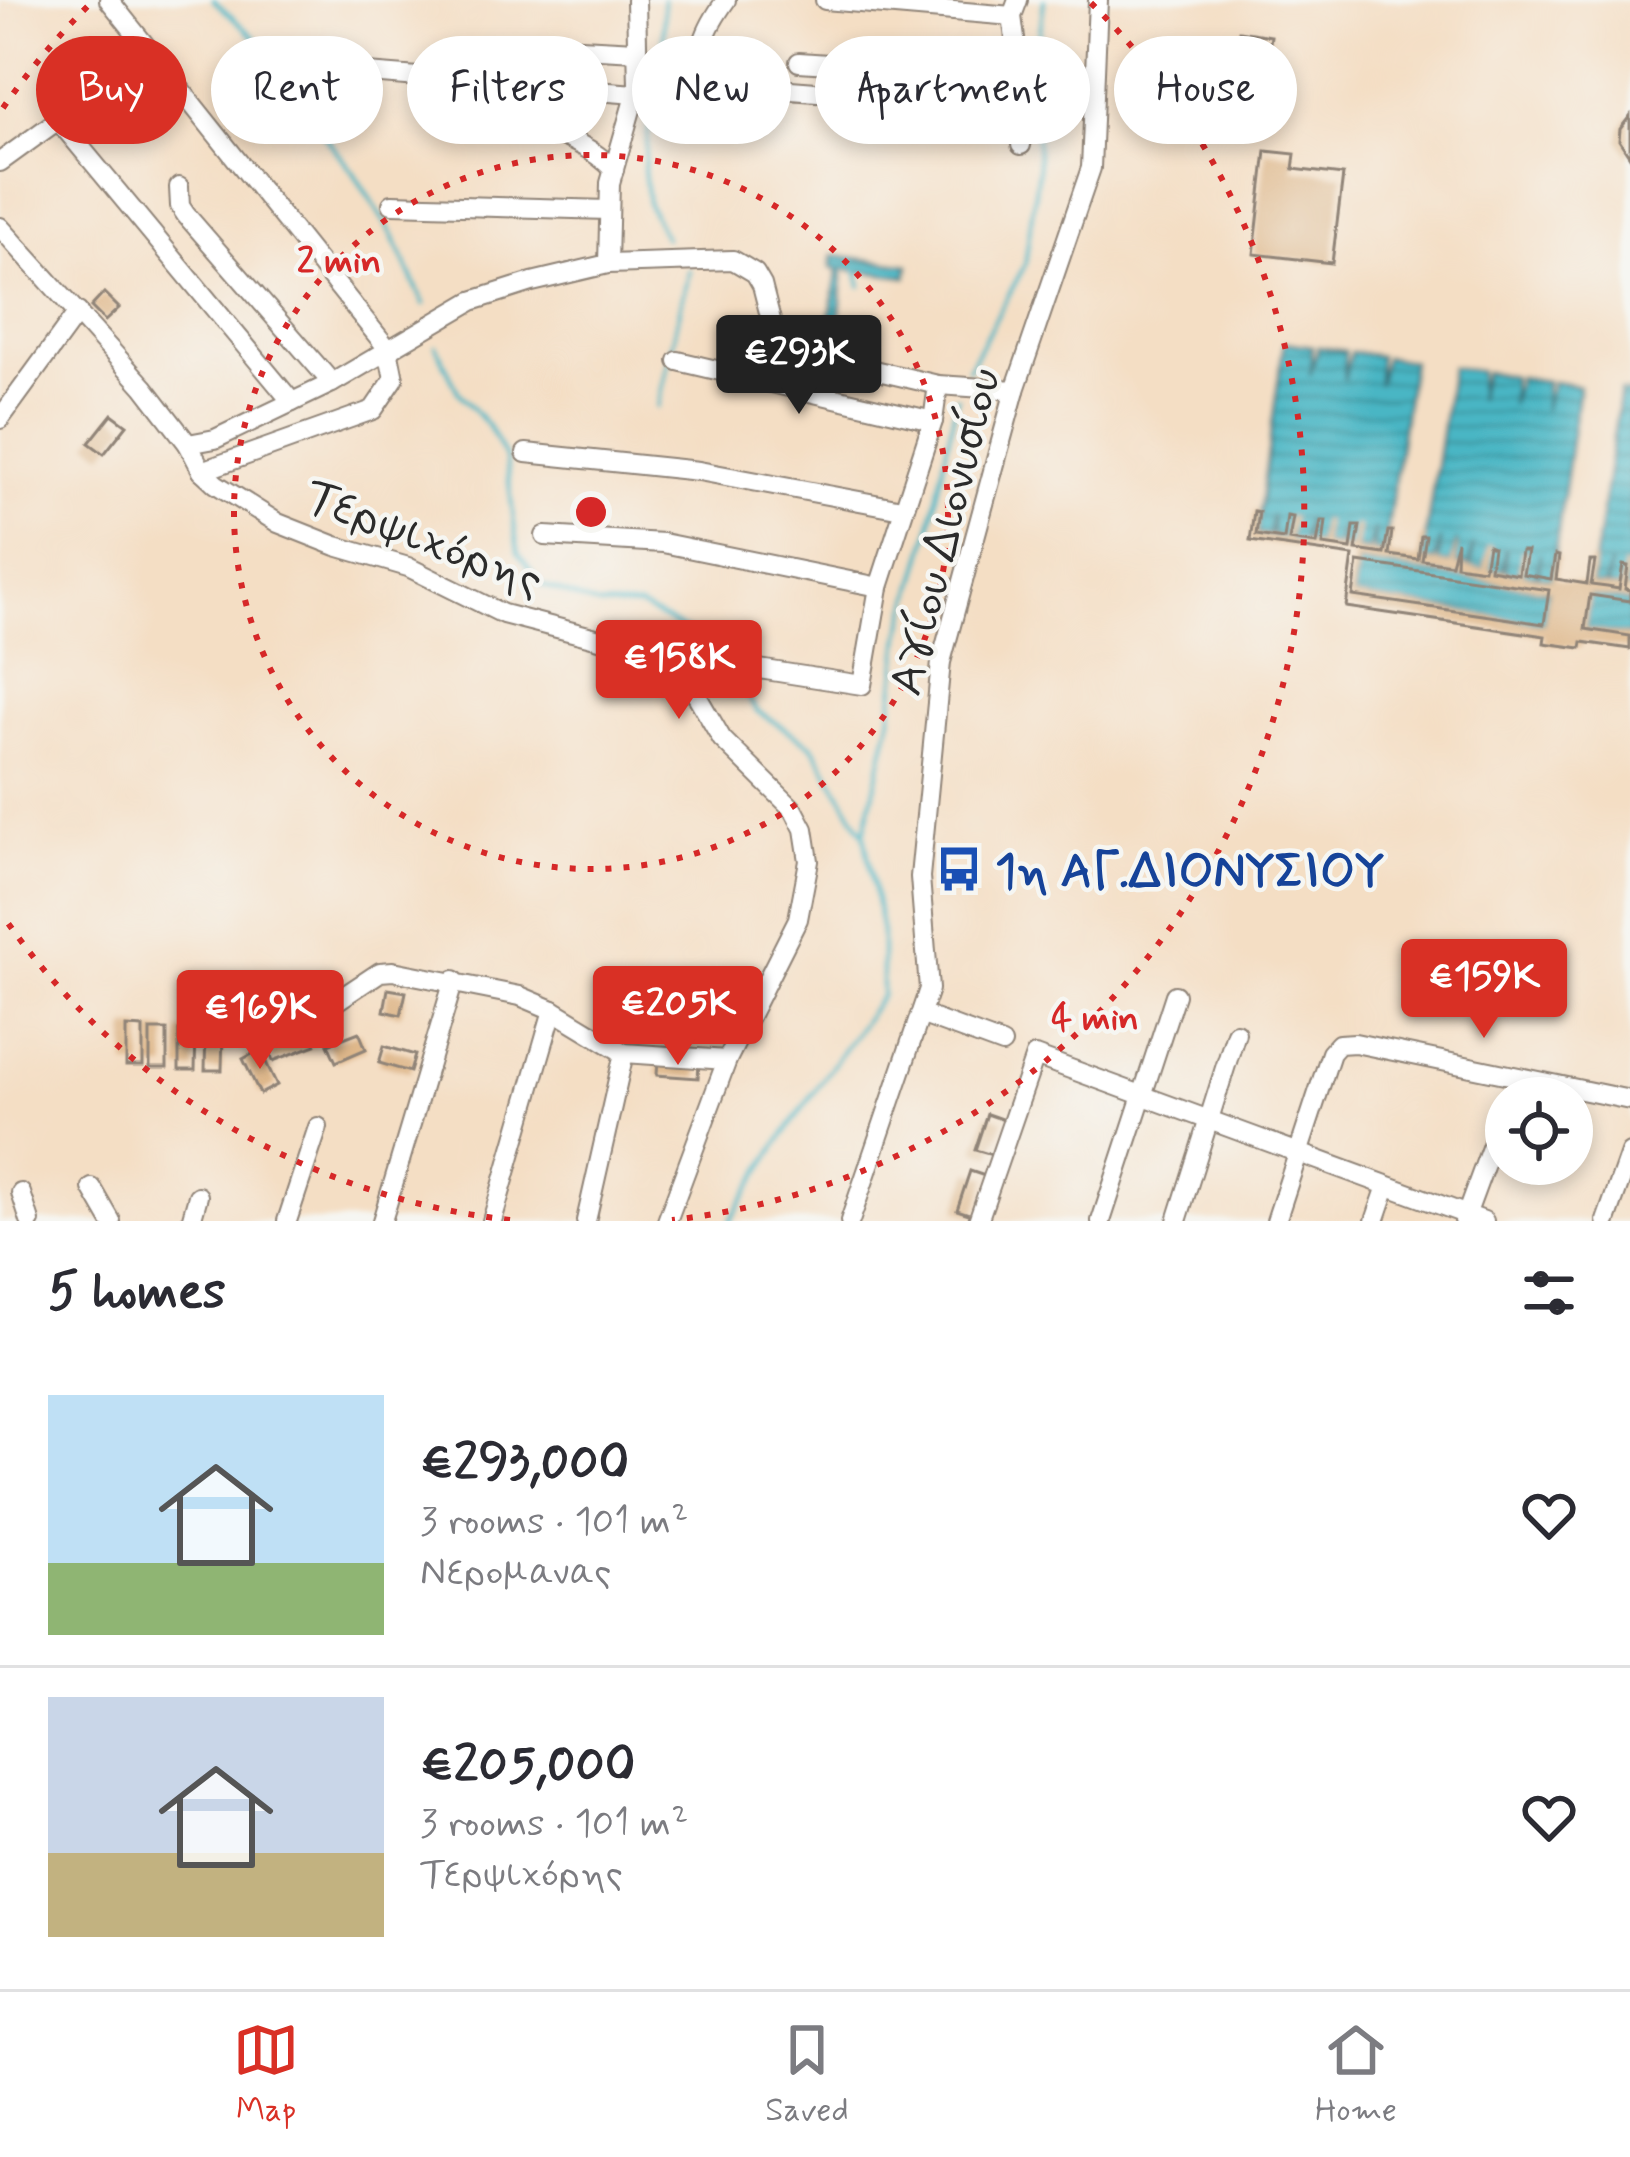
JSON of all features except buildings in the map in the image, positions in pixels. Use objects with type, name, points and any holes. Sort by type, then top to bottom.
[{"type":"street","points":[[110,0],[388,349],[394,380],[374,410],[202,471]]},
{"type":"street","points":[[636,36],[637,0]]},
{"type":"street","points":[[726,0],[702,47],[701,64],[712,84],[815,92]]},
{"type":"street","points":[[826,0],[1015,8]]},
{"type":"street","name":"Αγίου Διονυσίου","points":[[850,1221],[923,1015],[929,976],[920,877],[941,662],[1015,390],[1091,168],[1098,0]]},
{"type":"street","points":[[799,62],[815,63]]},
{"type":"street","points":[[608,264],[614,170],[632,105]]},
{"type":"street","points":[[0,162],[58,119],[292,401]]},
{"type":"street","points":[[585,144],[614,170]]},
{"type":"street","points":[[179,187],[180,206],[186,215],[332,383]]},
{"type":"street","points":[[392,204],[608,210]]},
{"type":"street","name":"Τερψιχόρης","points":[[0,227],[188,444],[202,471],[256,511],[336,546],[408,567],[503,614],[657,658],[686,677],[722,739],[794,809],[809,861],[798,919],[727,1060],[667,1221]]},
{"type":"street","points":[[188,444],[215,439],[332,383],[489,295],[608,264],[733,260],[755,274],[774,332],[792,351],[938,385],[1015,390]]},
{"type":"street","points":[[0,419],[78,312]]},
{"type":"street","points":[[679,361],[933,421]]},
{"type":"street","points":[[759,669],[862,685],[879,587],[933,421],[938,385]]},
{"type":"street","points":[[526,453],[699,471],[902,509]]},
{"type":"street","points":[[545,536],[663,543],[879,587]]},
{"type":"street","points":[[278,1031],[323,1010],[380,972],[454,980],[520,996],[624,1053],[727,1060]]},
{"type":"street","points":[[382,1221],[454,980]]},
{"type":"street","points":[[1101,1221],[1175,995]]},
{"type":"street","points":[[492,1221],[553,1010]]},
{"type":"street","points":[[923,1015],[1001,1044]]},
{"type":"street","points":[[1177,1221],[1236,1033]]},
{"type":"street","points":[[1276,1221],[1331,1053],[1339,1044],[1355,1043],[1630,1100]]},
{"type":"street","points":[[586,1221],[624,1053]]},
{"type":"street","points":[[978,1221],[1035,1056],[1472,1219],[1485,1176]]},
{"type":"street","points":[[287,1221],[318,1127]]},
{"type":"street","points":[[1606,1221],[1630,1153]]},
{"type":"street","points":[[1375,1221],[1388,1186]]},
{"type":"street","points":[[92,1188],[111,1221]]},
{"type":"street","points":[[21,1193],[30,1221]]},
{"type":"street","points":[[190,1221],[198,1196]]},
{"type":"water","points":[[833,255],[909,265],[907,277],[843,269],[840,317],[830,316],[838,269],[831,267]]},
{"type":"water","points":[[1284,342],[1312,346],[1310,375],[1318,347],[1345,351],[1344,380],[1351,352],[1379,356],[1378,385],[1385,357],[1412,361],[1384,554],[1373,552],[1375,529],[1368,552],[1356,550],[1357,526],[1351,549],[1339,547],[1341,524],[1335,546],[1323,545],[1323,521],[1317,544],[1305,542],[1306,519],[1302,542],[1289,540],[1290,516],[1284,539],[1272,537],[1272,514],[1268,537],[1256,535]]},
{"type":"water","points":[[1451,367],[1479,371],[1478,400],[1484,372],[1512,376],[1511,405],[1518,377],[1546,381],[1544,410],[1552,382],[1579,386],[1551,579],[1539,577],[1540,554],[1536,576],[1523,574],[1524,551],[1518,574],[1506,572],[1506,549],[1502,571],[1490,569],[1490,546],[1484,569],[1472,567],[1473,544],[1469,566],[1456,565],[1457,540],[1451,564],[1439,562],[1441,539],[1435,561],[1422,560]]},
{"type":"water","points":[[1620,392],[1630,393],[1630,590],[1625,589],[1625,565],[1619,589],[1607,587],[1610,564],[1604,586],[1591,585]]},
{"type":"water","points":[[1358,562],[1549,590],[1544,624],[1353,596]]},
{"type":"water","points":[[1590,595],[1630,601],[1630,636],[1585,629]]},
{"type":"waterway","points":[[213,0],[277,58],[317,126],[391,232],[424,304]]},
{"type":"waterway","points":[[663,0],[664,73],[649,126],[644,169],[648,204],[665,238]]},
{"type":"waterway","points":[[968,369],[1025,265],[1038,169],[1034,81],[1044,0]]},
{"type":"waterway","points":[[658,407],[689,270]]},
{"type":"waterway","points":[[857,270],[861,286]]},
{"type":"waterway","points":[[436,346],[458,392],[488,426],[506,459],[518,553],[542,585],[598,606],[640,607],[699,637],[757,711],[813,746],[863,833]]},
{"type":"waterway","points":[[730,1221],[882,995],[882,933],[864,834],[891,719],[901,635],[930,530],[957,397]]},
{"type":"place","name":"1η ΑΓ.ΔΙΟΝΥΣΙΟΥ","points":[[959,869]]}]
